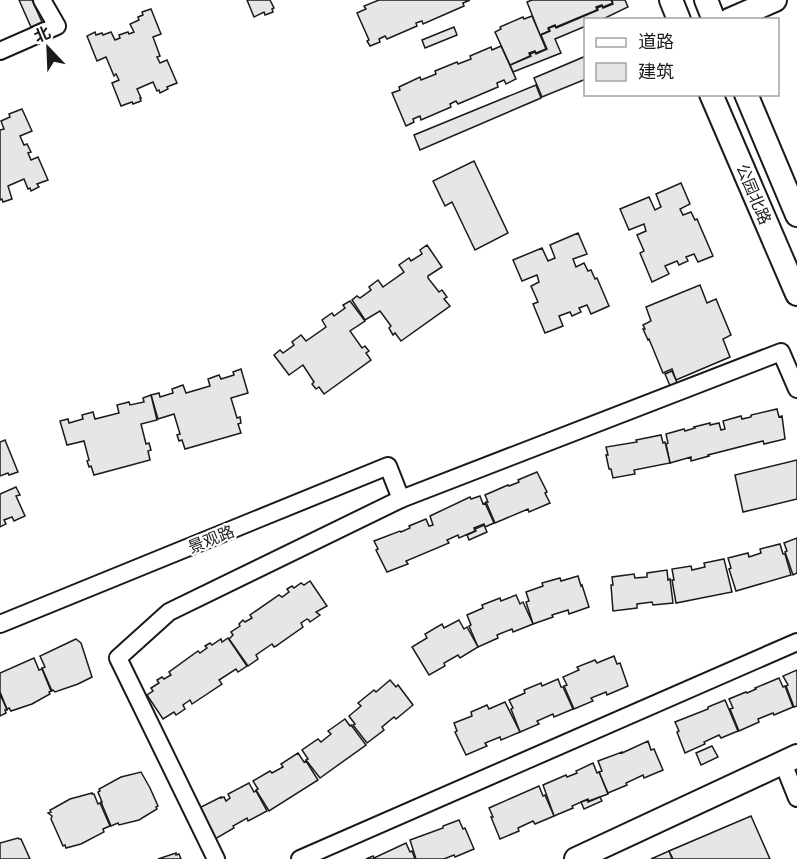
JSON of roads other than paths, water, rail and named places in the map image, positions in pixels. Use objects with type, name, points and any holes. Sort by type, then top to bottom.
[{"type":"main road","points":[[671,0],[678,18]]},
{"type":"main road","points":[[706,0],[713,18]]},
{"type":"main road","points":[[734,18],[775,0]]},
{"type":"main road","name":"公园北路","points":[[712,96],[797,294]]},
{"type":"main road","name":"公园北路","points":[[747,96],[797,215]]},
{"type":"main road","points":[[576,859],[790,760]]},
{"type":"street","points":[[0,51],[57,26],[42,0]]},
{"type":"street","points":[[216,859],[118,658],[169,612],[401,499],[781,352],[797,389]]},
{"type":"street","name":"景观路","points":[[0,624],[388,466],[401,499]]},
{"type":"street","points":[[300,859],[797,642]]},
{"type":"street","points":[[790,760],[797,798]]}]
